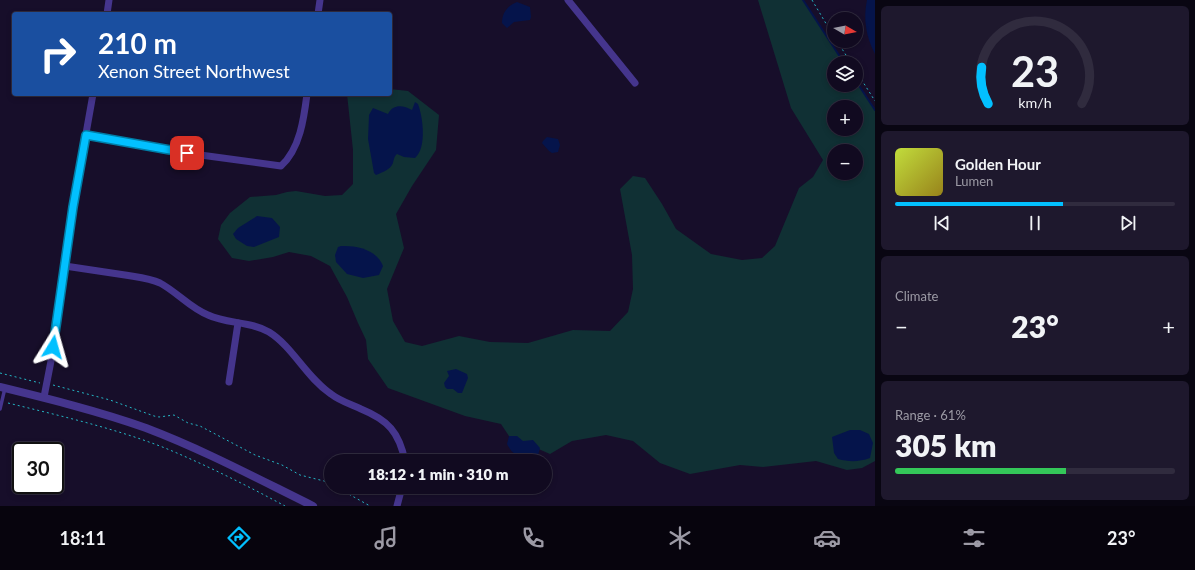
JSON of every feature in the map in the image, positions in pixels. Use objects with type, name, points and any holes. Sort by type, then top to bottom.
[{"type":"street","points":[[107,12],[109,0]]},
{"type":"street","points":[[318,12],[320,0]]},
{"type":"street","points":[[568,0],[635,82]]},
{"type":"street","points":[[44,397],[73,207],[93,96]]},
{"type":"street","points":[[86,135],[171,151],[282,166],[290,158],[304,122],[308,96]]},
{"type":"street","points":[[65,266],[145,279],[159,283],[206,315],[217,319],[258,327],[269,333],[282,343],[318,385],[331,395],[376,416],[387,424],[396,436],[403,454]]},
{"type":"street","points":[[229,382],[238,323]]},
{"type":"street","points":[[3,388],[44,397],[109,416],[189,446],[240,469],[313,506]]},
{"type":"street","points":[[397,506],[400,494]]},
{"type":"lane","points":[[0,409],[3,388]]},
{"type":"path","points":[[812,0],[827,25]]},
{"type":"path","points":[[863,82],[875,101]]},
{"type":"path","points":[[0,373],[110,400],[154,416],[159,417],[174,415],[188,423],[200,426],[256,455],[282,464],[300,475],[324,481]]},
{"type":"path","points":[[2,401],[95,425],[164,448],[215,470],[285,506]]},
{"type":"path","points":[[349,494],[370,506]]},
{"type":"green space","points":[[758,0],[803,0],[827,37],[827,48],[834,48],[839,56],[827,56],[827,92],[863,92],[875,110],[875,461],[862,468],[847,470],[816,461],[763,467],[740,465],[690,474],[660,463],[633,441],[606,435],[572,441],[550,454],[509,436],[501,424],[465,416],[388,388],[368,359],[366,340],[347,297],[330,266],[311,256],[289,252],[273,257],[249,261],[232,258],[218,239],[221,225],[230,213],[250,197],[276,195],[296,191],[325,196],[342,195],[353,184],[353,150],[347,96],[392,96],[392,89],[408,91],[439,115],[436,150],[412,186],[396,214],[404,248],[387,289],[393,321],[405,342],[422,346],[459,336],[490,342],[528,343],[573,330],[610,331],[628,312],[633,289],[632,255],[620,189],[633,176],[645,178],[676,229],[711,254],[742,260],[762,258],[775,246],[799,188],[813,177],[823,160],[791,108]]},
{"type":"shaded area","points":[[867,0],[875,0],[875,54],[869,41],[866,28],[865,14]]},
{"type":"shaded area","points":[[517,2],[530,7],[530,20],[514,22],[507,28],[502,23],[504,13],[510,6]]},
{"type":"shaded area","points":[[415,102],[418,104],[423,132],[423,140],[419,153],[415,158],[404,157],[397,154],[390,167],[376,175],[374,173],[368,139],[369,115],[373,108],[388,114],[393,108],[398,106],[412,110]]},
{"type":"shaded area","points":[[547,137],[558,139],[560,145],[558,152],[552,153],[542,143]]},
{"type":"shaded area","points":[[257,216],[272,218],[280,227],[279,237],[254,247],[247,246],[236,239],[233,234],[238,228]]},
{"type":"shaded area","points":[[353,246],[371,252],[383,266],[379,275],[363,278],[347,274],[336,262],[335,255],[338,247]]},
{"type":"shaded area","points":[[456,369],[467,374],[468,378],[462,393],[458,393],[453,389],[447,389],[444,383],[449,376],[447,371]]},
{"type":"shaded area","points":[[850,430],[860,430],[869,434],[873,443],[870,458],[854,461],[838,459],[834,453],[832,437]]},
{"type":"shaded area","points":[[509,436],[517,436],[523,441],[533,440],[540,448],[538,454],[515,454],[507,444]]},
{"type":"waterway","points":[[803,0],[839,56]]},
{"type":"waterway","points":[[863,92],[875,110]]},
{"type":"route","points":[[53,347],[73,207],[86,135],[187,153]]}]
